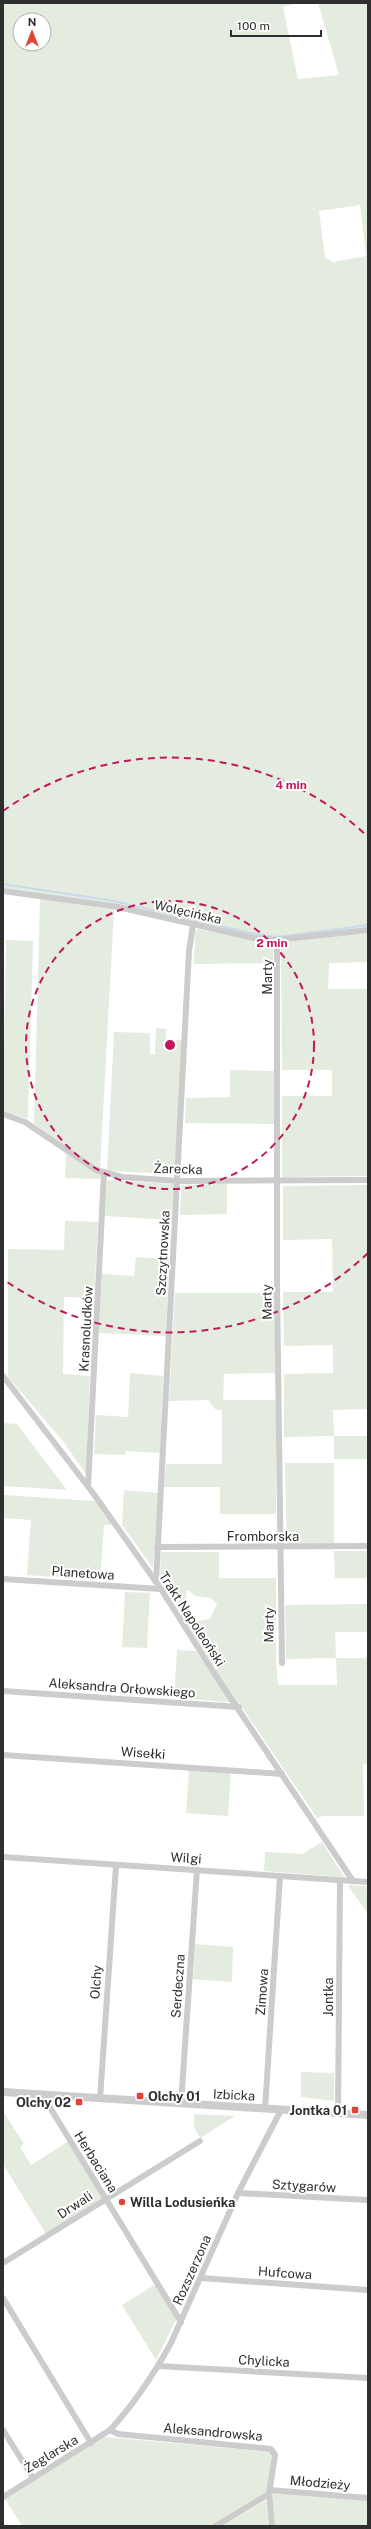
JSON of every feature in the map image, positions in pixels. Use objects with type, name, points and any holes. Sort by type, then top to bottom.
[{"type":"street","name":"Wolęcińska","points":[[3,890],[118,907],[254,938],[278,940],[368,930]]},
{"type":"street","name":"Szczytnowska","points":[[156,1582],[189,951],[193,925]]},
{"type":"street","name":"Marty","points":[[278,940],[277,1286],[282,1546],[282,1663]]},
{"type":"street","name":"Żarecka","points":[[4,1114],[25,1122],[64,1150],[104,1173],[122,1177],[178,1181],[368,1180]]},
{"type":"street","name":"Krasnoludków","points":[[88,1486],[104,1173]]},
{"type":"street","name":"Trakt Napoleoński","points":[[3,1376],[88,1486],[161,1589],[216,1676],[239,1707],[353,1881]]},
{"type":"street","name":"Fromborska","points":[[157,1547],[368,1546]]},
{"type":"street","name":"Planetowa","points":[[3,1579],[161,1589]]},
{"type":"street","name":"Aleksandra Orłowskiego","points":[[3,1691],[239,1707]]},
{"type":"street","name":"Wisełki","points":[[3,1755],[282,1774]]},
{"type":"street","name":"Wilgi","points":[[3,1857],[116,1866],[368,1882]]},
{"type":"street","name":"Olchy","points":[[100,2099],[116,1866]]},
{"type":"street","name":"Serdeczna","points":[[181,2104],[197,1870]]},
{"type":"street","name":"Zimowa","points":[[265,2109],[280,1876]]},
{"type":"street","name":"Jontka","points":[[338,2113],[340,1881]]},
{"type":"street","name":"Izbicka","points":[[3,2093],[368,2115]]},
{"type":"street","name":"Herbaciana","points":[[43,2096],[181,2322]]},
{"type":"street","name":"Rozszerzona","points":[[110,2430],[123,2416],[158,2366],[181,2322],[238,2193],[281,2110]]},
{"type":"street","name":"Drwali","points":[[3,2263],[200,2141]]},
{"type":"street","name":"Sztygarów","points":[[238,2193],[368,2200]]},
{"type":"street","name":"Hufcowa","points":[[201,2278],[368,2290]]},
{"type":"street","points":[[3,2298],[90,2443]]},
{"type":"street","name":"Chylicka","points":[[158,2366],[368,2378]]},
{"type":"street","points":[[3,2430],[33,2478]]},
{"type":"street","name":"Żeglarska","points":[[3,2497],[110,2430]]},
{"type":"street","name":"Aleksandrowska","points":[[110,2430],[118,2434],[271,2449],[275,2455],[270,2492]]},
{"type":"street","points":[[216,2526],[270,2492],[272,2526]]},
{"type":"street","name":"Młodzieży","points":[[270,2492],[368,2498]]},
{"type":"shaded area","points":[[3,3],[299,3],[283,7],[298,79],[339,75],[318,3],[368,3],[368,928],[284,937],[264,937],[123,906],[3,888]],"holes":[[[360,205],[366,256],[333,262],[325,257],[319,211]]]},
{"type":"shaded area","points":[[40,899],[114,910],[100,1170],[34,1124]]},
{"type":"shaded area","points":[[198,929],[274,943],[273,963],[194,964],[195,932]]},
{"type":"shaded area","points":[[368,932],[368,962],[329,963],[328,989],[368,989],[368,1176],[282,1177],[282,1096],[332,1096],[332,1070],[282,1070],[281,943]]},
{"type":"shaded area","points":[[6,940],[33,941],[28,1119],[3,1111]]},
{"type":"shaded area","points":[[156,1028],[166,1029],[166,1039],[182,1040],[175,1174],[107,1171],[114,1032],[150,1033],[150,1054],[155,1054]]},
{"type":"shaded area","points":[[230,1070],[274,1071],[274,1124],[185,1123],[186,1098],[230,1097]]},
{"type":"shaded area","points":[[66,1154],[101,1174],[100,1179],[65,1178]]},
{"type":"shaded area","points":[[107,1180],[174,1184],[172,1220],[105,1216]]},
{"type":"shaded area","points":[[227,1184],[227,1214],[180,1215],[181,1185]]},
{"type":"shaded area","points":[[368,1185],[368,1409],[333,1410],[334,1436],[284,1437],[284,1374],[333,1373],[333,1345],[284,1346],[283,1292],[333,1292],[332,1239],[283,1240],[283,1186]]},
{"type":"shaded area","points":[[65,1221],[98,1222],[94,1298],[64,1297],[63,1374],[90,1376],[86,1474],[63,1441],[8,1377],[8,1249],[64,1250]]},
{"type":"shaded area","points":[[136,1257],[169,1259],[166,1336],[99,1333],[102,1274],[134,1276]]},
{"type":"shaded area","points":[[175,1293],[275,1293],[275,1373],[224,1374],[223,1400],[276,1400],[276,1514],[220,1514],[220,1487],[164,1487],[166,1464],[222,1464],[222,1410],[216,1410],[208,1400],[169,1401]]},
{"type":"shaded area","points":[[130,1373],[163,1376],[160,1453],[125,1451],[126,1455],[94,1454],[96,1415],[128,1417]]},
{"type":"shaded area","points":[[3,1423],[17,1424],[67,1490],[3,1486]]},
{"type":"shaded area","points":[[334,1436],[368,1436],[368,1459],[334,1459]]},
{"type":"shaded area","points":[[285,1463],[334,1463],[334,1543],[287,1544]]},
{"type":"shaded area","points":[[124,1490],[158,1493],[153,1568],[122,1525]]},
{"type":"shaded area","points":[[3,1495],[95,1501],[112,1525],[104,1525],[100,1580],[27,1575],[31,1520],[3,1518]]},
{"type":"shaded area","points":[[334,1551],[368,1551],[368,1578],[335,1578]]},
{"type":"shaded area","points":[[161,1552],[219,1552],[219,1578],[276,1578],[276,1660],[278,1685],[337,1685],[336,1658],[368,1658],[368,1763],[363,1764],[364,1816],[323,1816],[317,1818],[239,1703],[174,1698],[177,1650],[196,1651],[211,1673],[216,1670],[186,1623],[210,1619],[217,1604],[211,1598],[195,1596],[188,1590],[186,1594],[189,1604],[186,1612],[160,1579]]},
{"type":"shaded area","points":[[125,1592],[150,1593],[147,1648],[122,1647]]},
{"type":"shaded area","points":[[368,1604],[368,1632],[335,1632],[336,1658],[286,1659],[285,1605]]},
{"type":"shaded area","points":[[189,1770],[231,1773],[228,1816],[186,1813]]},
{"type":"shaded area","points":[[322,1842],[344,1877],[264,1871],[265,1852],[302,1854]]},
{"type":"shaded area","points":[[348,1886],[368,1886],[368,1913]]},
{"type":"shaded area","points":[[195,1944],[233,1947],[232,1982],[193,1979]]},
{"type":"shaded area","points":[[301,2072],[334,2073],[334,2101],[301,2097]]},
{"type":"shaded area","points":[[3,2111],[24,2144],[20,2147],[31,2165],[69,2141],[103,2198],[46,2234],[3,2164]]},
{"type":"shaded area","points":[[194,2114],[235,2116],[200,2138],[194,2127]]},
{"type":"shaded area","points":[[156,2284],[177,2318],[156,2360],[122,2305]]},
{"type":"shaded area","points":[[104,2437],[272,2452],[268,2492],[213,2526],[22,2526],[5,2499]]},
{"type":"shaded area","points":[[271,2492],[368,2500],[368,2526],[275,2526]]},
{"type":"shaded area","points":[[266,2500],[269,2526],[222,2526]]},
{"type":"waterway","points":[[3,884],[114,901],[255,934],[278,937],[368,925]]},
{"type":"place","name":"Olchy 01","points":[[140,2096]]},
{"type":"place","name":"Olchy 02","points":[[79,2102]]},
{"type":"place","name":"Jontka 01","points":[[355,2110]]},
{"type":"place","name":"Willa Lodusieńka","points":[[122,2202]]}]
